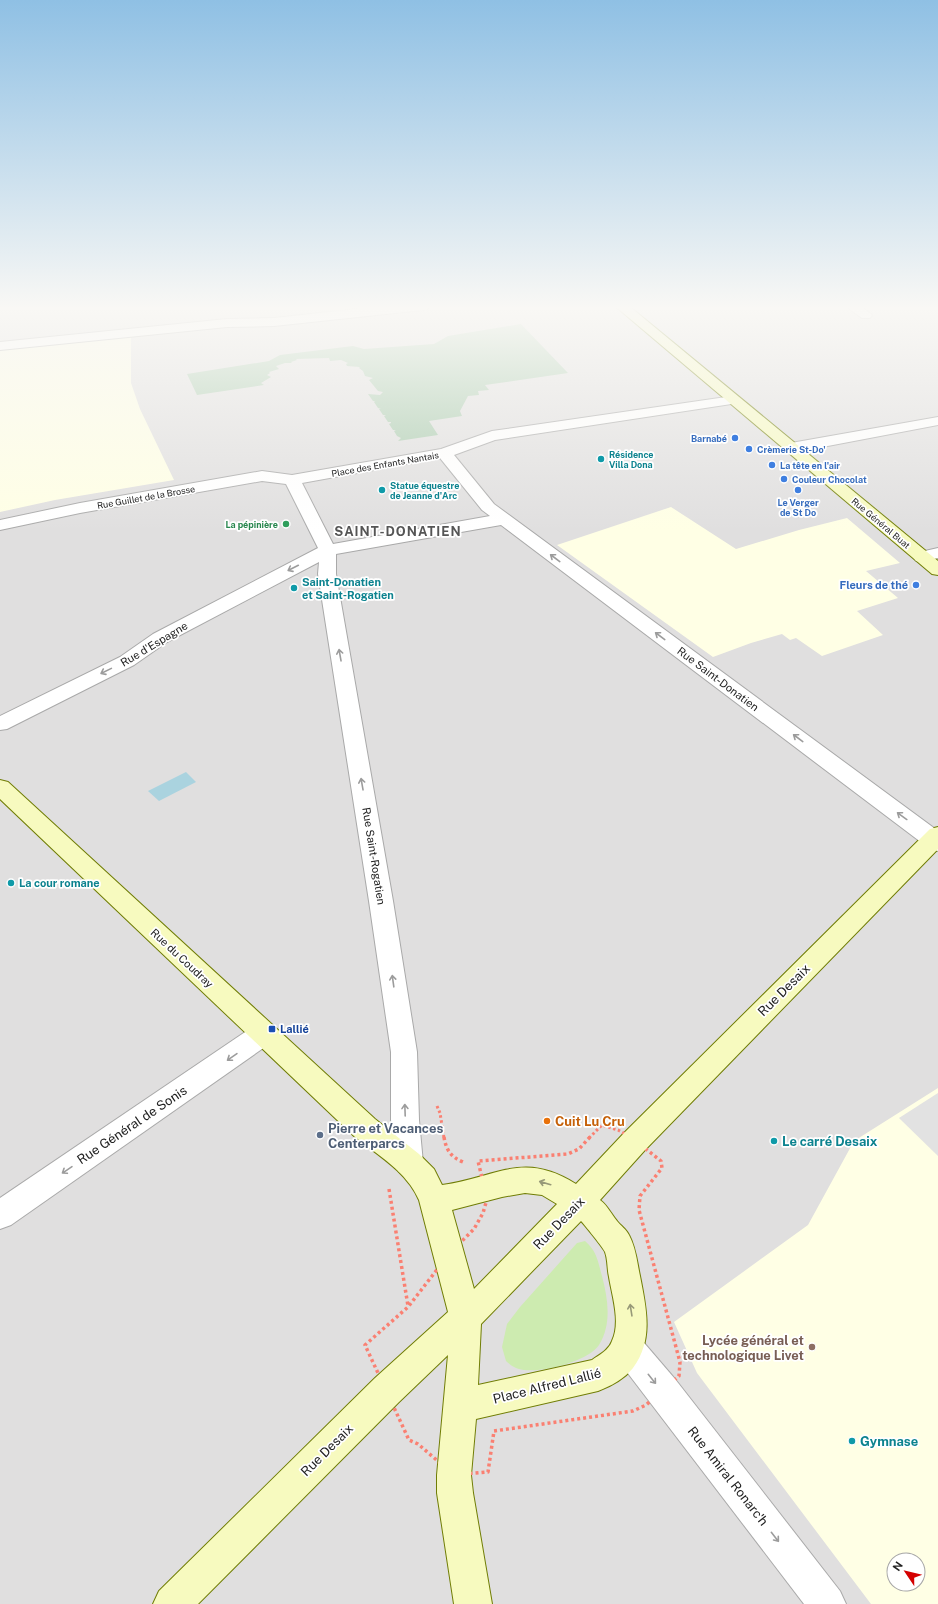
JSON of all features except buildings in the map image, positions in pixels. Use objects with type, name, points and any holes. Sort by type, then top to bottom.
[{"type":"street","name":"Rue Général Buat","points":[[710,381],[791,448],[930,555],[938,570]]},
{"type":"street","points":[[444,453],[492,436],[733,400]]},
{"type":"street","points":[[791,448],[938,421]]},
{"type":"street","name":"Place des Enfants Nantais","points":[[292,480],[444,453],[488,507],[504,519]]},
{"type":"street","name":"Rue Guillet de la Brosse","points":[[0,525],[80,508],[262,476],[292,480]]},
{"type":"street","points":[[292,480],[328,550],[504,519]]},
{"type":"street","name":"Rue Saint-Donatien","points":[[504,519],[936,839]]},
{"type":"street","name":"Rue d'Espagne","points":[[0,724],[127,661],[160,638],[328,550]]},
{"type":"street","name":"Rue Saint-Rogatien","points":[[328,550],[327,574],[381,901],[404,1052],[405,1120],[398,1172]]},
{"type":"street","name":"Rue du Coudray","points":[[0,787],[365,1128],[398,1172]]},
{"type":"street","name":"Rue Desaix","points":[[172,1604],[387,1390],[465,1318],[505,1278],[578,1203],[635,1141],[936,839]]},
{"type":"street","name":"Rue Général de Sonis","points":[[0,1215],[263,1034]]},
{"type":"street","points":[[398,1172],[424,1178],[434,1200],[450,1254],[465,1318],[464,1358],[454,1475],[455,1493],[473,1604]]},
{"type":"street","name":"Place Alfred Lallié","points":[[434,1200],[458,1196],[486,1186],[527,1180],[546,1182],[554,1186],[597,1217],[604,1228],[618,1244],[632,1315],[628,1348],[620,1361],[598,1376],[495,1399],[460,1405]]},
{"type":"street","name":"Rue Amiral Ronarc'h","points":[[628,1348],[827,1604]]},
{"type":"path","points":[[438,1106],[446,1148],[452,1157],[468,1163]]},
{"type":"path","points":[[473,1162],[478,1161]]},
{"type":"path","points":[[398,1172],[408,1307]]},
{"type":"path","points":[[387,1390],[365,1345],[408,1307],[450,1254]]},
{"type":"shaded area","points":[[0,381],[938,381],[938,1604],[0,1604]]},
{"type":"shaded area","points":[[0,381],[131,381],[140,409],[174,480],[55,500],[0,512]]},
{"type":"shaded area","points":[[190,381],[265,381],[261,383],[264,385],[197,395]]},
{"type":"shaded area","points":[[370,381],[514,381],[485,385],[489,390],[478,391],[479,395],[468,396],[460,411],[462,416],[429,421],[438,435],[398,441],[401,438],[397,436],[394,431],[396,430],[393,430],[389,424],[391,422],[388,422],[384,416],[386,415],[383,415],[379,409],[381,409],[378,408],[374,402],[375,401],[373,401],[368,394],[380,395],[383,392],[378,391]]},
{"type":"shaded area","points":[[671,507],[736,549],[799,530],[847,518],[900,563],[866,571],[898,598],[857,611],[883,635],[822,656],[796,638],[790,640],[782,634],[751,643],[713,657],[557,545]]},
{"type":"shaded area","name":"Lycée général et technologique Livet","points":[[938,1088],[938,1604],[871,1604],[697,1373],[674,1322],[808,1225],[854,1141]]},
{"type":"shaded area","points":[[938,1093],[938,1156],[899,1118]]},
{"type":"green space","points":[[585,1241],[592,1249],[596,1257],[607,1302],[608,1311],[606,1329],[599,1345],[584,1357],[560,1366],[535,1370],[524,1370],[514,1367],[506,1361],[502,1347],[507,1324],[520,1307],[577,1243]]},
{"type":"water","points":[[186,772],[196,782],[159,801],[148,791]]},
{"type":"place","name":"Barnabé","points":[[735,438]]},
{"type":"place","name":"Crèmerie St-Do'","points":[[749,449]]},
{"type":"place","name":"Résidence Villa Dona","points":[[601,459]]},
{"type":"place","name":"La tête en l'air","points":[[772,465]]},
{"type":"place","name":"Couleur Chocolat","points":[[784,479]]},
{"type":"place","name":"Statue équestre de Jeanne d'Arc","points":[[382,490]]},
{"type":"place","name":"Le Verger de St Do","points":[[798,490]]},
{"type":"place","name":"La pépinière","points":[[286,524]]},
{"type":"place","name":"Fleurs de thé","points":[[916,585]]},
{"type":"place","name":"Saint-Donatien et Saint-Rogatien","points":[[294,588]]},
{"type":"place","name":"La cour romane","points":[[11,883]]},
{"type":"place","name":"Lallié","points":[[272,1029]]},
{"type":"place","name":"Cuit Lu Cru","points":[[547,1121]]},
{"type":"place","name":"Pierre et Vacances Centerparcs","points":[[320,1135]]},
{"type":"place","name":"Le carré Desaix","points":[[774,1141]]},
{"type":"place","name":"Lycée général et technologique Livet","points":[[812,1347]]},
{"type":"place","name":"Gymnase","points":[[852,1441]]},
{"type":"district","name":"SAINT-DONATIEN","points":[[398,531]]}]
